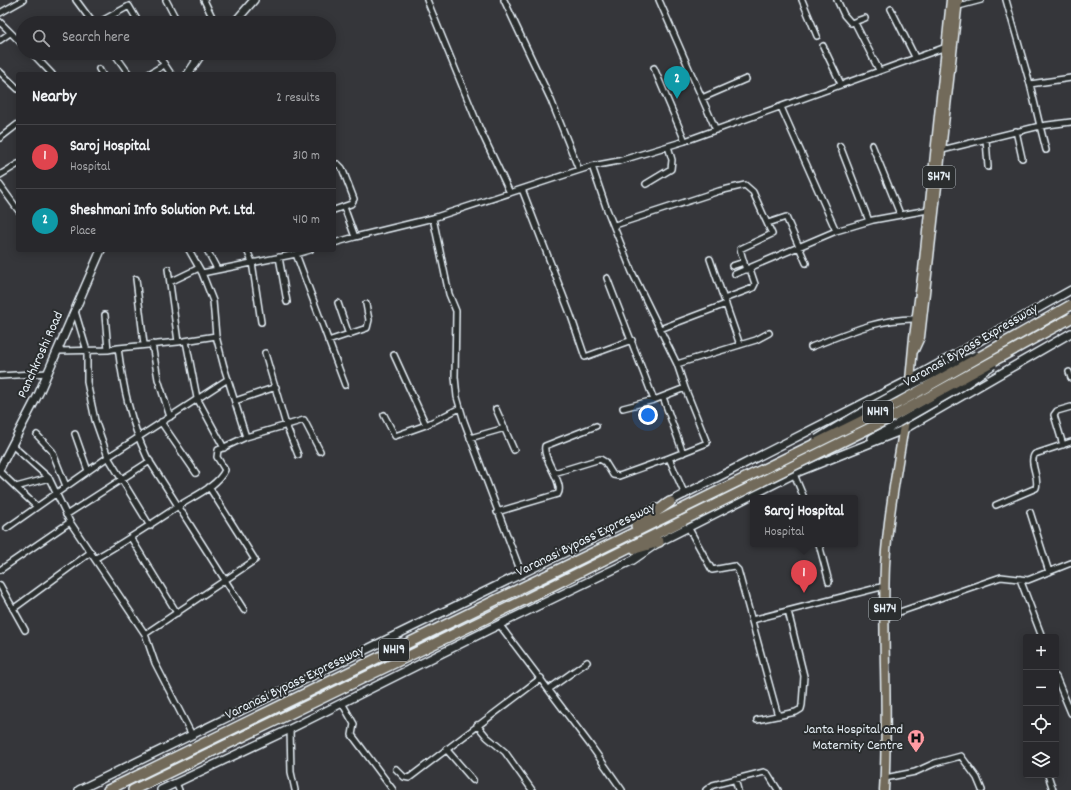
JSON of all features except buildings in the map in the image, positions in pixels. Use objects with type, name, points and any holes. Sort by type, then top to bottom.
[{"type":"highway","name":"Varanasi Bypass Expressway","points":[[108,790],[680,510],[793,453],[900,402],[1071,305]]},
{"type":"highway","name":"Varanasi Bypass Expressway","points":[[133,790],[612,556],[686,523],[894,416],[1071,318]]},
{"type":"highway","points":[[601,548],[670,502]]},
{"type":"highway","points":[[612,556],[659,542]]},
{"type":"main road","name":"SH74","points":[[884,790],[885,586],[887,539],[900,426],[911,379],[916,319],[946,47],[954,4]]},
{"type":"main road","name":"SH74","points":[[913,352],[920,338],[942,150],[954,4]]},
{"type":"street","points":[[0,13],[23,0]]},
{"type":"street","points":[[76,0],[88,16]]},
{"type":"street","points":[[166,0],[174,16]]},
{"type":"street","points":[[204,0],[212,16]]},
{"type":"street","points":[[240,16],[254,0]]},
{"type":"street","points":[[427,0],[480,127],[510,193]]},
{"type":"street","points":[[504,0],[551,100],[579,170]]},
{"type":"street","points":[[659,0],[716,130]]},
{"type":"street","points":[[802,0],[817,36]]},
{"type":"street","points":[[837,0],[848,20],[855,23],[879,70]]},
{"type":"street","points":[[954,4],[981,0]]},
{"type":"street","points":[[1006,0],[1030,84],[1046,150]]},
{"type":"street","points":[[111,16],[129,6],[135,16]]},
{"type":"street","points":[[891,9],[915,57]]},
{"type":"street","points":[[855,23],[866,18]]},
{"type":"street","points":[[0,22],[16,39]]},
{"type":"street","points":[[0,40],[10,33]]},
{"type":"street","points":[[823,46],[841,84]]},
{"type":"street","points":[[336,242],[434,218],[592,166],[619,161],[685,141],[946,47]]},
{"type":"street","points":[[39,60],[50,72]]},
{"type":"street","points":[[119,60],[128,72]]},
{"type":"street","points":[[161,60],[169,72]]},
{"type":"street","points":[[189,72],[196,61]]},
{"type":"street","points":[[152,72],[164,65]]},
{"type":"street","points":[[654,68],[685,141]]},
{"type":"street","points":[[0,72],[16,87]]},
{"type":"street","points":[[1030,84],[1071,78]]},
{"type":"street","points":[[702,98],[746,79]]},
{"type":"street","points":[[782,106],[836,232]]},
{"type":"street","points":[[942,150],[1016,131],[1071,122]]},
{"type":"street","points":[[0,138],[16,126]]},
{"type":"street","points":[[1016,131],[1022,158]]},
{"type":"street","points":[[986,139],[988,167]]},
{"type":"street","points":[[872,145],[900,214]]},
{"type":"street","points":[[646,184],[671,169],[672,160],[668,146]]},
{"type":"street","points":[[840,146],[869,221]]},
{"type":"street","points":[[336,164],[338,164],[342,168],[353,195],[353,202],[336,209]]},
{"type":"street","points":[[0,175],[16,165]]},
{"type":"street","points":[[554,473],[600,459],[605,462],[612,475],[618,476],[708,443],[685,388],[677,364],[632,272],[615,226],[606,207],[592,166]]},
{"type":"street","points":[[0,185],[16,207]]},
{"type":"street","points":[[615,226],[719,191],[745,185],[753,192],[772,232],[771,236],[740,249],[744,262],[755,284],[753,288],[725,302],[660,329]]},
{"type":"street","points":[[522,189],[571,316],[585,357],[632,340]]},
{"type":"street","points":[[344,207],[355,237]]},
{"type":"street","points":[[735,274],[836,232],[869,221],[928,210]]},
{"type":"street","points":[[768,223],[786,217],[806,263]]},
{"type":"street","points":[[434,218],[449,294],[456,312],[455,378],[460,408],[522,575]]},
{"type":"street","name":"Panchkroshi Road","points":[[0,468],[13,446],[48,372],[100,252]]},
{"type":"street","points":[[189,252],[200,270],[213,301],[216,336],[246,437]]},
{"type":"street","points":[[208,252],[218,269]]},
{"type":"street","points":[[248,252],[252,262],[261,322]]},
{"type":"street","points":[[170,282],[200,270],[218,269],[303,252]]},
{"type":"street","points":[[296,254],[345,386]]},
{"type":"street","points":[[279,257],[287,302]]},
{"type":"street","points":[[710,259],[740,345]]},
{"type":"street","points":[[732,266],[744,262]]},
{"type":"street","points":[[168,269],[178,342]]},
{"type":"street","points":[[607,278],[654,400]]},
{"type":"street","points":[[136,279],[144,344]]},
{"type":"street","points":[[79,790],[670,502],[911,379],[1071,290]]},
{"type":"street","points":[[338,303],[349,335]]},
{"type":"street","points":[[328,341],[364,330],[369,325],[366,304]]},
{"type":"street","points":[[75,311],[87,351],[88,382],[95,420],[108,457],[150,526]]},
{"type":"street","points":[[105,315],[108,350]]},
{"type":"street","points":[[811,347],[864,326],[901,319],[916,319]]},
{"type":"street","points":[[677,364],[740,345],[769,333]]},
{"type":"street","points":[[161,790],[178,786],[499,624],[633,560],[686,523],[844,453],[900,426],[1071,333]]},
{"type":"street","points":[[58,350],[108,350],[144,344],[178,342],[216,336]]},
{"type":"street","points":[[186,341],[197,398],[224,448]]},
{"type":"street","points":[[152,344],[158,379],[170,417]]},
{"type":"street","points":[[900,426],[1020,347]]},
{"type":"street","points":[[118,348],[126,400],[138,438],[177,507],[244,610]]},
{"type":"street","points":[[265,353],[286,425],[298,455]]},
{"type":"street","points":[[394,355],[426,425]]},
{"type":"street","points":[[0,376],[48,372]]},
{"type":"street","points":[[1069,372],[1071,378]]},
{"type":"street","points":[[7,528],[108,457],[228,378]]},
{"type":"street","points":[[235,401],[276,387]]},
{"type":"street","points":[[623,408],[654,400],[685,388]]},
{"type":"street","points":[[663,397],[683,453]]},
{"type":"street","points":[[1063,445],[1054,415],[1057,411],[1071,407]]},
{"type":"street","points":[[384,416],[395,436],[426,425],[460,408]]},
{"type":"street","points":[[496,408],[514,450]]},
{"type":"street","points":[[96,558],[131,538],[209,487],[223,475],[225,470],[217,454],[224,448],[246,437],[301,420],[306,421],[320,451]]},
{"type":"street","points":[[161,422],[196,473]]},
{"type":"street","points":[[498,512],[558,494],[559,486],[545,454],[545,446],[596,426]]},
{"type":"street","points":[[470,438],[505,428]]},
{"type":"street","points":[[75,434],[88,471]]},
{"type":"street","points":[[37,435],[52,451],[66,486]]},
{"type":"street","points":[[996,505],[1036,488],[1034,456],[1071,442]]},
{"type":"street","points":[[13,446],[49,478],[70,522],[96,558],[145,634],[155,663],[192,734]]},
{"type":"street","points":[[669,458],[685,494]]},
{"type":"street","points":[[66,515],[150,461]]},
{"type":"street","points":[[0,472],[37,507]]},
{"type":"street","points":[[794,474],[803,495]]},
{"type":"street","points":[[16,487],[49,478]]},
{"type":"street","points":[[145,634],[255,560],[209,487]]},
{"type":"street","points":[[1030,512],[1049,572]]},
{"type":"street","points":[[0,570],[70,522]]},
{"type":"street","points":[[686,523],[712,570],[734,566],[738,570],[778,716]]},
{"type":"street","points":[[131,538],[177,613]]},
{"type":"street","points":[[820,547],[829,582]]},
{"type":"street","points":[[13,609],[91,552]]},
{"type":"street","points":[[885,617],[1001,576],[1028,580],[1071,563]]},
{"type":"street","points":[[1020,579],[1041,634]]},
{"type":"street","points":[[0,586],[25,630]]},
{"type":"street","points":[[752,620],[885,586]]},
{"type":"street","points":[[757,720],[799,711],[804,697],[803,668],[788,611]]},
{"type":"street","points":[[499,624],[541,678],[622,790]]},
{"type":"street","points":[[549,689],[587,662]]},
{"type":"street","points":[[396,770],[404,777],[409,778],[541,678]]},
{"type":"street","points":[[1059,683],[1070,706],[1071,714]]},
{"type":"street","points":[[342,703],[354,724],[351,733],[352,735],[393,790]]},
{"type":"street","points":[[477,725],[487,737],[505,752],[532,790]]},
{"type":"street","points":[[290,729],[291,772],[295,790]]},
{"type":"street","points":[[446,749],[473,780]]},
{"type":"street","points":[[885,778],[915,772],[941,761],[961,756],[977,778],[982,790]]},
{"type":"street","points":[[706,790],[712,785],[767,772],[778,790]]},
{"type":"street","points":[[1049,778],[1053,790]]},
{"type":"street","points":[[735,779],[738,790]]},
{"type":"place","name":"Sheshmani Info Solution Pvt. Ltd.","points":[[677,99]]},
{"type":"place","name":"Saroj Hospital","points":[[804,593]]},
{"type":"place","name":"Janta Hospital and Maternity Centre","points":[[916,753]]}]
